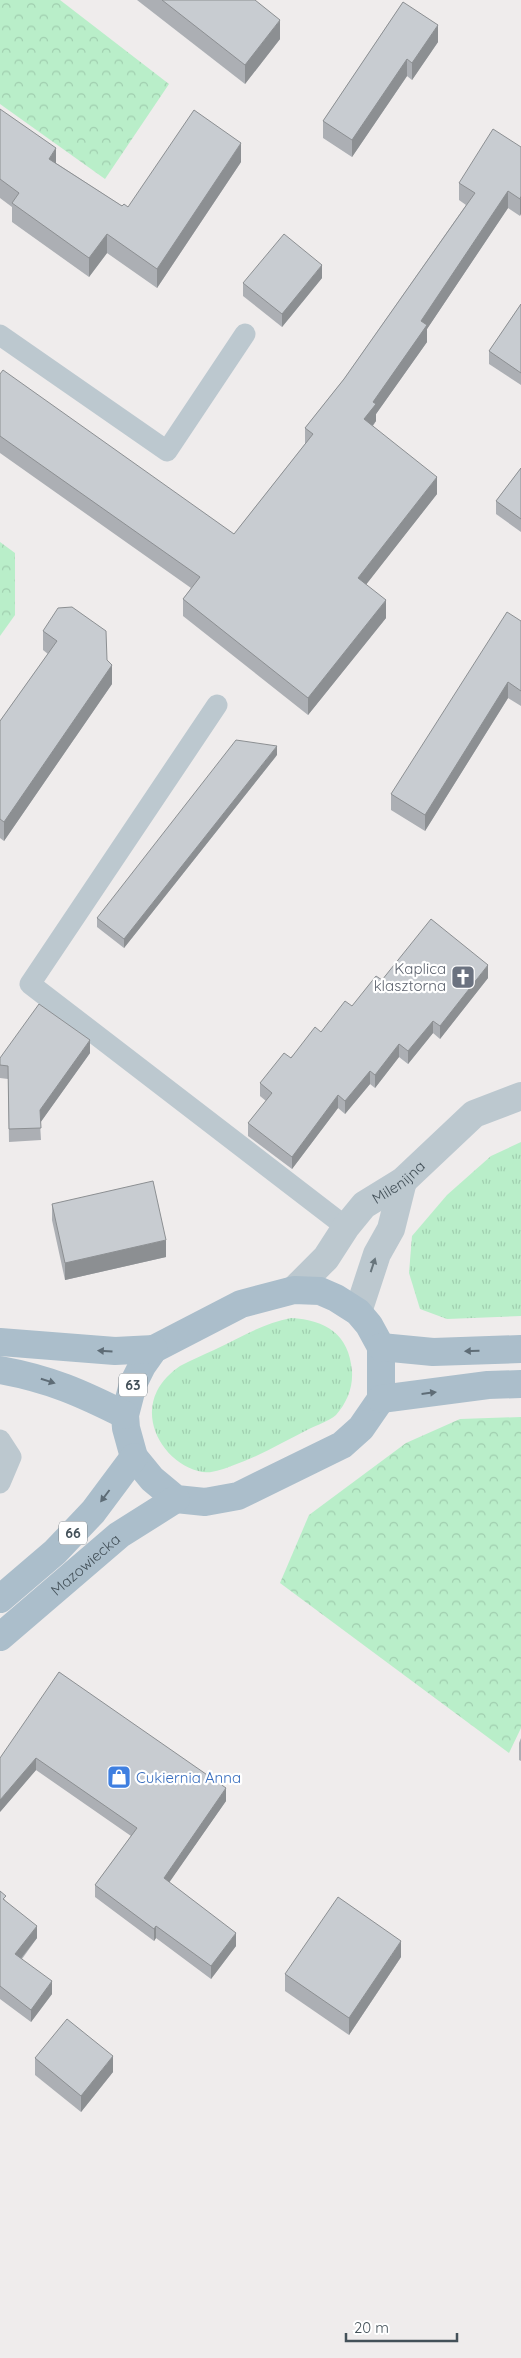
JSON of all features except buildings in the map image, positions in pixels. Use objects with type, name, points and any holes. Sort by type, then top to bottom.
[{"type":"main road","name":"63","points":[[0,1342],[115,1351],[154,1349],[241,1304],[294,1290],[320,1291],[336,1298],[358,1312],[369,1325],[381,1347],[381,1399]]},
{"type":"main road","points":[[381,1347],[433,1352],[521,1349]]},
{"type":"main road","name":"63","points":[[154,1349],[142,1366],[133,1384],[125,1415],[126,1428],[134,1457],[152,1479],[176,1499]]},
{"type":"main road","name":"63","points":[[0,1370],[37,1377],[63,1386],[125,1415]]},
{"type":"main road","points":[[176,1499],[206,1502],[238,1496],[342,1445],[361,1428],[381,1399],[488,1385],[521,1384]]},
{"type":"main road","name":"Mazowiecka","points":[[0,1599],[55,1552],[87,1518],[134,1457]]},
{"type":"main road","name":"Mazowiecka","points":[[0,1637],[119,1535],[176,1499]]},
{"type":"street","name":"Milenijna","points":[[294,1290],[326,1258],[346,1226],[364,1205],[403,1181],[474,1114],[521,1096]]},
{"type":"street","points":[[358,1312],[377,1254],[391,1230],[403,1181]]},
{"type":"lane","points":[[0,335],[167,451],[245,334]]},
{"type":"lane","points":[[217,705],[30,984],[346,1226]]},
{"type":"lane","points":[[0,1440],[11,1457],[5,1476],[0,1483]]},
{"type":"green space","points":[[0,0],[60,0],[169,84],[105,179],[0,104]]},
{"type":"green space","points":[[0,542],[15,553],[15,615],[0,636]]},
{"type":"green space","points":[[521,1142],[521,1316],[447,1319],[420,1309],[409,1273],[412,1236],[447,1195],[491,1156]]},
{"type":"green space","points":[[291,1318],[304,1319],[325,1326],[341,1338],[346,1347],[352,1371],[351,1383],[346,1400],[336,1415],[263,1453],[216,1471],[198,1471],[175,1459],[159,1440],[152,1416],[153,1403],[157,1391],[164,1380],[177,1368],[188,1362],[261,1327]]},
{"type":"green space","points":[[521,1417],[521,1728],[509,1753],[280,1583],[309,1515],[406,1443],[460,1419]]},
{"type":"place","name":"Kaplica klasztorna","points":[[463,977]]},
{"type":"place","name":"Cukiernia Anna","points":[[119,1777]]}]
